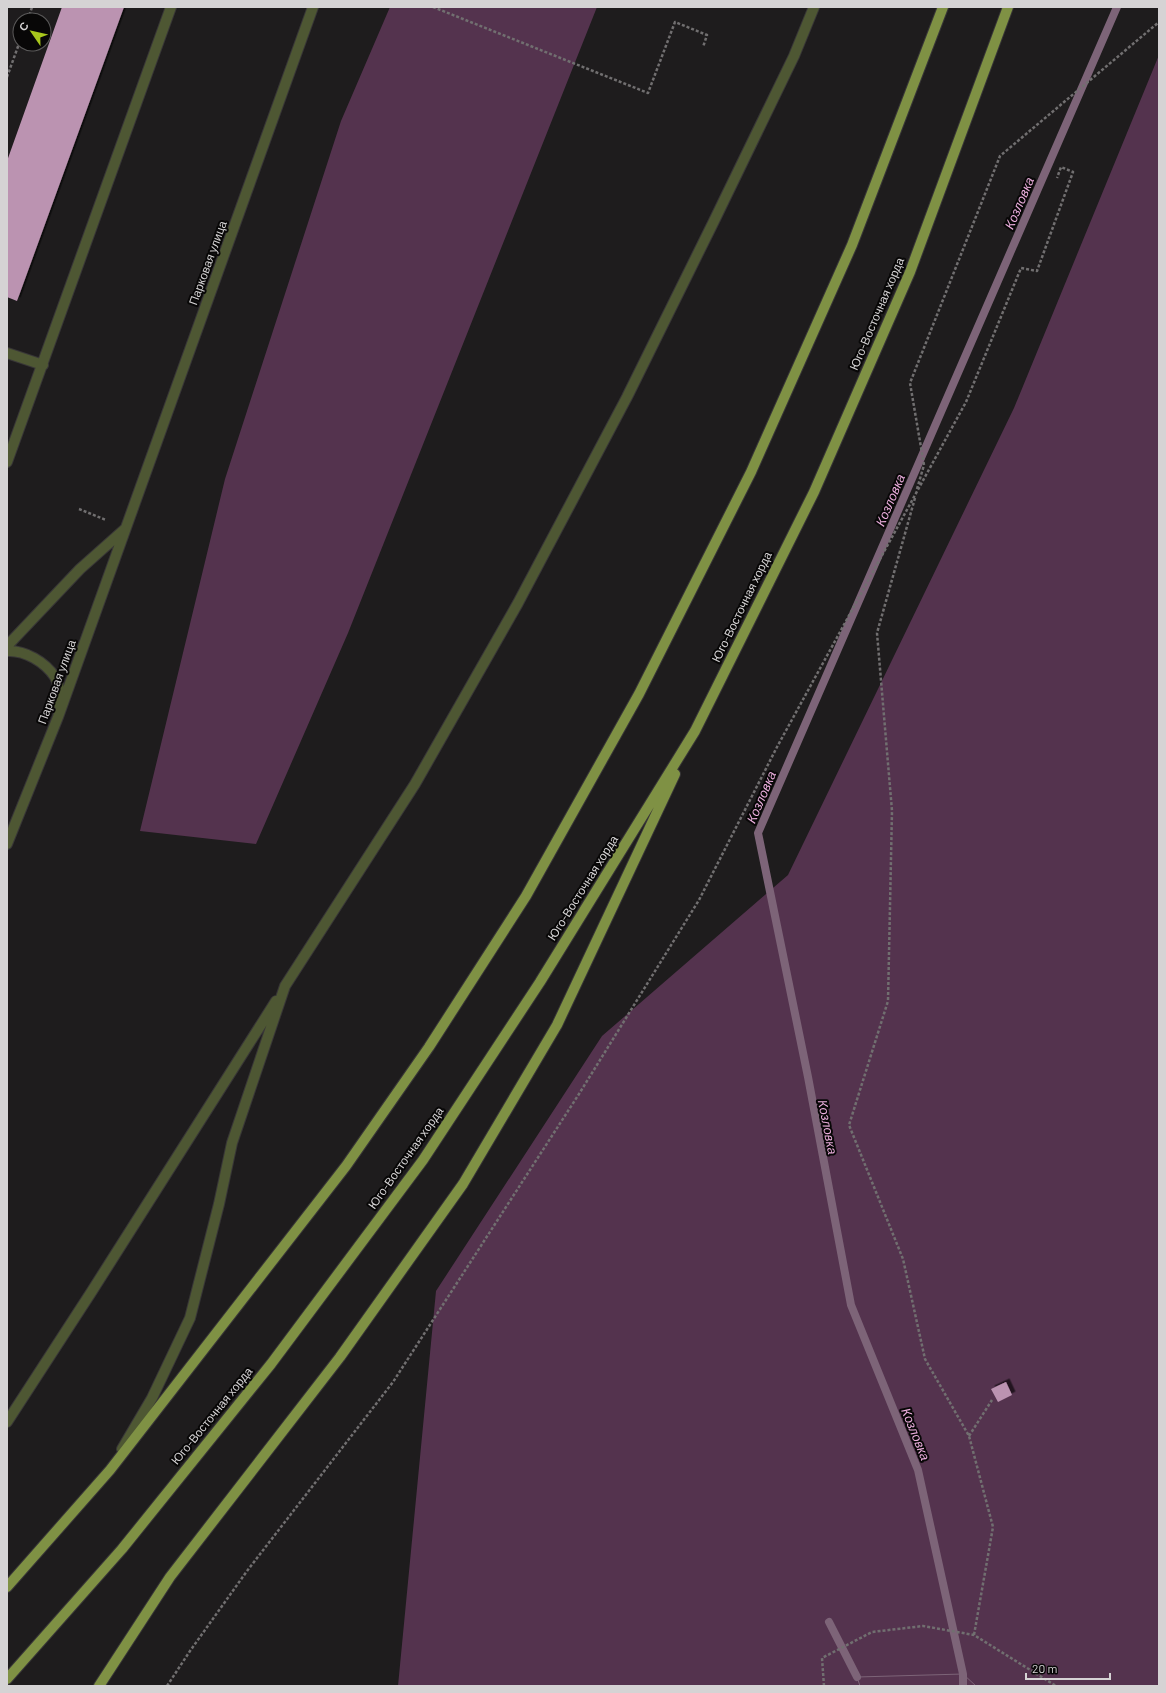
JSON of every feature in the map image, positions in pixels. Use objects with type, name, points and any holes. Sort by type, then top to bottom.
[{"type":"main road","points":[[7,1587],[110,1470],[346,1166],[429,1047],[526,896],[639,694],[751,472],[852,245],[943,7]]},
{"type":"main road","name":"Юго-Восточная хорда","points":[[7,1679],[122,1549],[256,1382],[423,1160],[540,982],[695,731],[814,492],[910,272],[1008,7]]},
{"type":"main road","points":[[99,1686],[170,1577],[340,1357],[463,1184],[557,1025],[695,731]]},
{"type":"street","points":[[7,462],[172,7]]},
{"type":"street","name":"Парковая улица","points":[[7,844],[58,717],[313,7]]},
{"type":"street","points":[[7,1422],[415,784],[518,603],[631,390],[794,56],[814,7]]},
{"type":"street","points":[[7,352],[43,365]]},
{"type":"street","name":"Парковая улица","points":[[7,646],[80,569],[127,528]]},
{"type":"street","points":[[7,651],[16,650],[30,655],[43,664],[56,678],[60,692],[58,717]]},
{"type":"street","points":[[110,1470],[152,1398],[190,1318],[219,1204],[232,1143],[285,986]]},
{"type":"path","points":[[433,7],[648,93],[675,22],[708,34],[703,47]]},
{"type":"path","points":[[974,1636],[993,1527],[969,1436],[925,1359],[903,1259],[848,1125],[888,1001],[892,811],[877,633],[924,465],[910,383],[1000,156],[1159,22]]},
{"type":"path","points":[[7,77],[16,52]]},
{"type":"path","points":[[167,1686],[247,1571],[393,1382],[579,1094],[699,900],[777,747],[966,402],[1021,268],[1036,271],[1073,172],[1061,167],[1057,178]]},
{"type":"path","points":[[78,509],[127,528]]},
{"type":"path","points":[[969,1436],[992,1400]]},
{"type":"path","points":[[824,1686],[822,1658],[872,1632],[923,1626],[974,1636],[1056,1686]]},
{"type":"shaded area","points":[[390,7],[597,7],[348,633],[256,844],[140,831],[225,479],[341,121]]},
{"type":"shaded area","points":[[1159,55],[1159,1686],[398,1686],[436,1291],[602,1036],[788,875],[1014,408]]},
{"type":"shaded area","points":[[963,1674],[976,1686],[860,1686],[857,1677]]},
{"type":"building","points":[[62,7],[124,7],[17,301],[7,297],[7,161],[46,52],[52,52],[52,35]]},
{"type":"building","points":[[1006,1382],[1012,1395],[998,1402],[991,1389]]},
{"type":"waterway","name":"Козловка","points":[[963,1686],[963,1674],[918,1470],[851,1305],[808,1077],[758,833],[1117,7]]},
{"type":"waterway","points":[[829,1622],[857,1677]]}]
